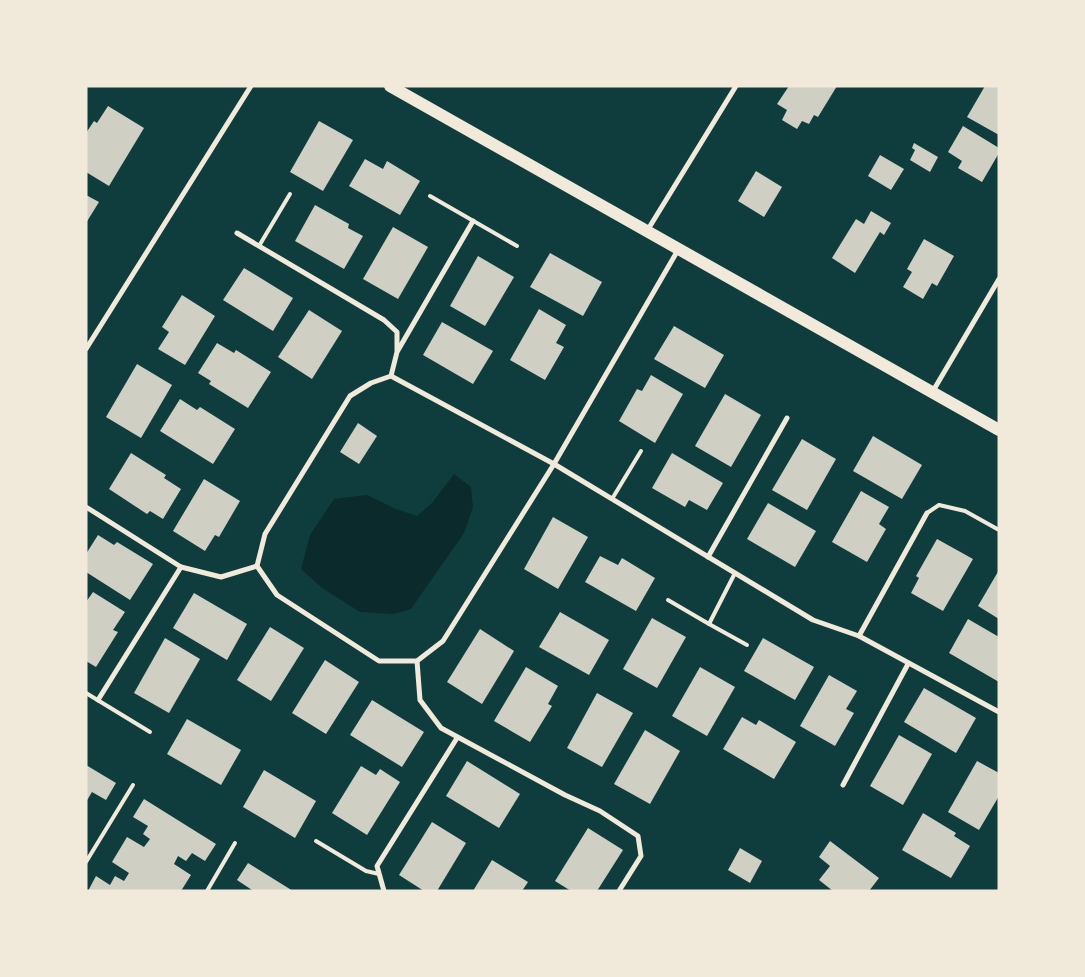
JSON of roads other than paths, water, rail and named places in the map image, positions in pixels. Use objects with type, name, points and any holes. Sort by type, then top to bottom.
[{"type":"main road","points":[[390,86],[999,430]]},
{"type":"street","points":[[86,350],[251,86]]},
{"type":"street","points":[[647,231],[736,86]]},
{"type":"street","points":[[396,352],[473,220]]},
{"type":"street","points":[[236,233],[384,320],[397,332],[396,352],[391,376]]},
{"type":"street","points":[[678,249],[554,464],[443,641],[417,661],[380,661],[276,595],[257,566],[265,534],[350,396],[371,383],[391,376],[554,464],[814,620],[859,636],[999,712]]},
{"type":"street","points":[[931,393],[999,279]]},
{"type":"street","points":[[708,557],[787,418]]},
{"type":"street","points":[[86,507],[181,567],[221,577],[257,566]]},
{"type":"street","points":[[859,636],[927,513]]},
{"type":"street","points":[[98,700],[181,567]]},
{"type":"street","points":[[417,661],[420,700],[441,728],[565,795],[600,811],[638,836],[641,856],[619,891]]},
{"type":"street","points":[[843,785],[908,664]]},
{"type":"street","points":[[384,891],[377,866],[457,738]]},
{"type":"lane","points":[[259,246],[290,194]]},
{"type":"lane","points":[[430,196],[517,246]]},
{"type":"lane","points":[[612,499],[641,451]]},
{"type":"lane","points":[[927,513],[939,505],[965,511],[999,530]]},
{"type":"lane","points":[[709,624],[735,573]]},
{"type":"lane","points":[[668,600],[747,645]]},
{"type":"lane","points":[[86,693],[150,732]]},
{"type":"lane","points":[[86,862],[133,785]]},
{"type":"lane","points":[[316,841],[366,871],[379,874]]},
{"type":"lane","points":[[207,891],[235,844]]},
{"type":"water","points":[[454,474],[471,487],[473,507],[464,533],[411,609],[393,614],[360,612],[322,588],[301,569],[310,535],[334,499],[367,495],[396,509],[417,516],[432,503]]}]
